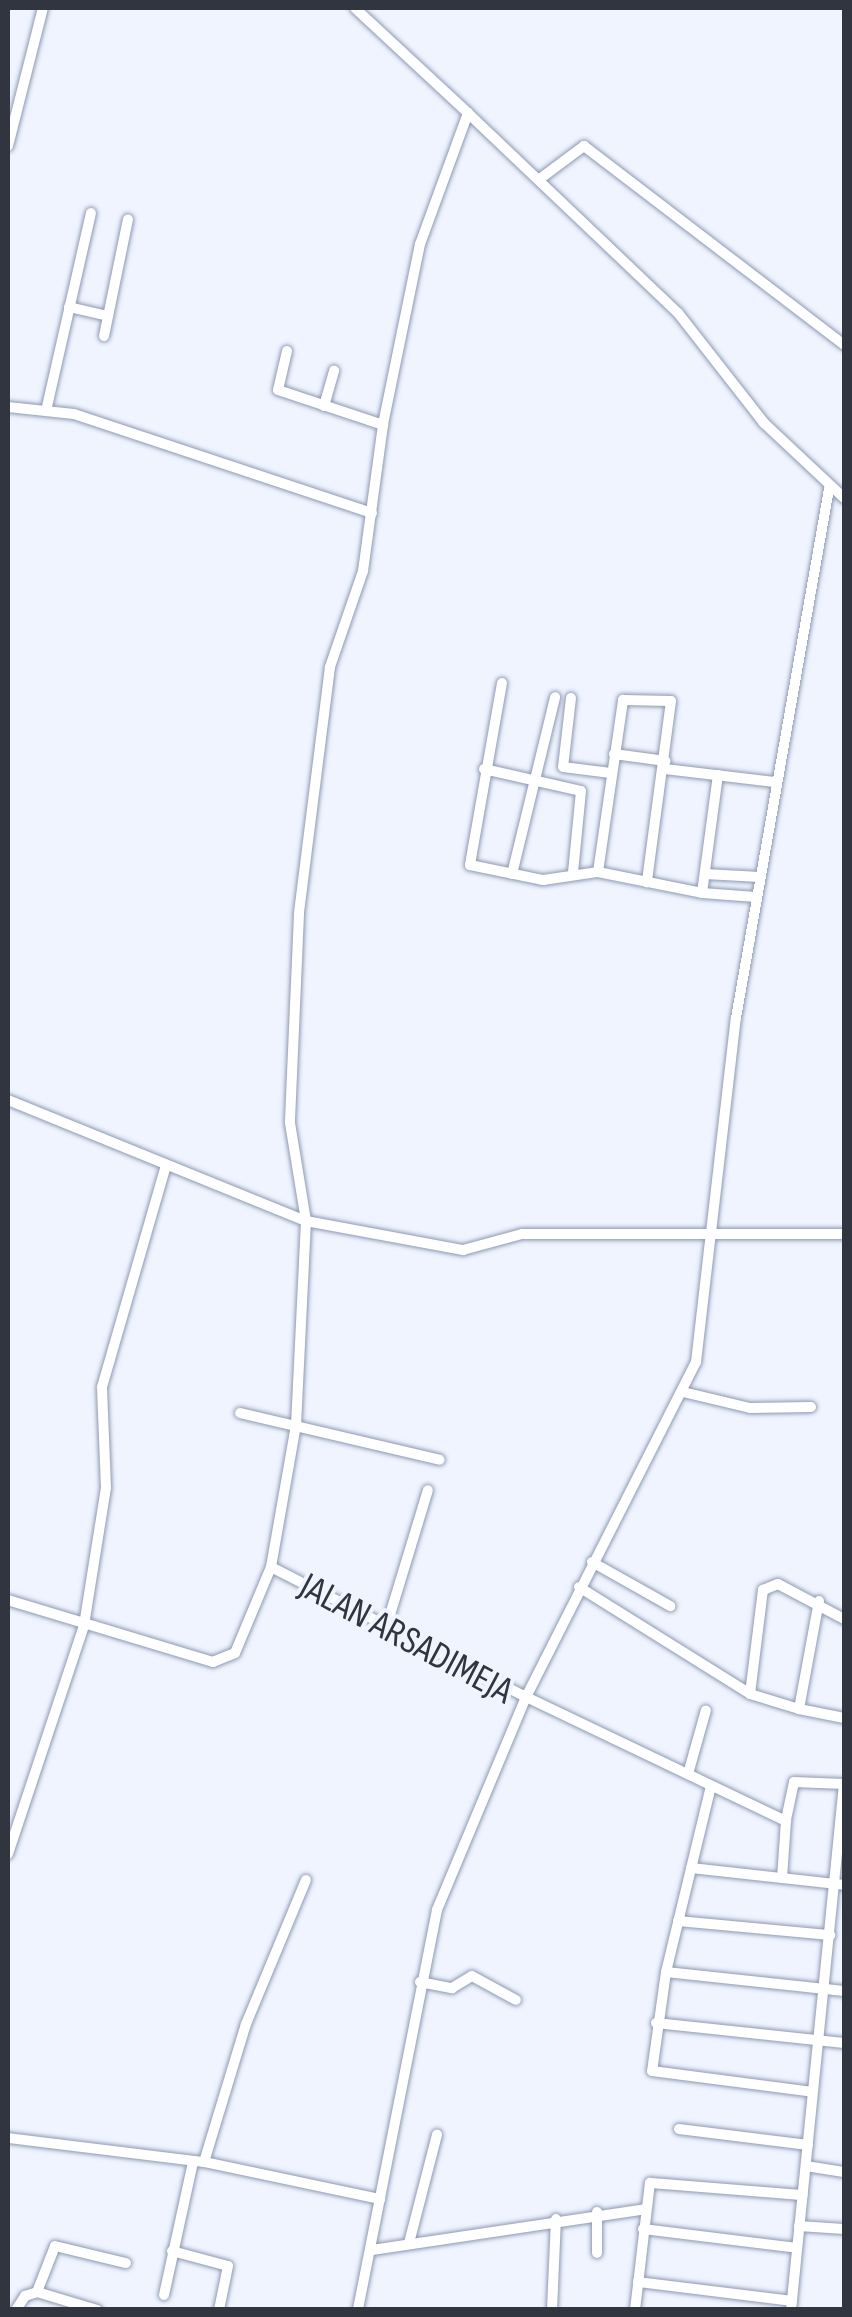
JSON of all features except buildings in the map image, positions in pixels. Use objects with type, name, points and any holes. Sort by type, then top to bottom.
[{"type":"street","points":[[8,146],[43,8]]},
{"type":"street","points":[[355,8],[541,178],[678,313],[764,423],[829,490],[844,498]]},
{"type":"street","points":[[271,1567],[296,1425],[306,1222],[290,1124],[299,914],[330,667],[363,571],[383,425],[420,244],[468,114]]},
{"type":"street","points":[[541,178],[584,146],[844,345]]},
{"type":"street","points":[[46,412],[91,213]]},
{"type":"street","points":[[104,336],[128,219]]},
{"type":"street","points":[[70,307],[108,316]]},
{"type":"street","points":[[286,351],[278,390],[383,425]]},
{"type":"street","points":[[324,406],[334,370]]},
{"type":"street","points":[[8,407],[74,414],[372,514]]},
{"type":"street","points":[[786,1822],[526,1697],[579,1586],[683,1392],[698,1351],[736,1018],[774,782],[829,490]]},
{"type":"street","points":[[502,683],[469,863],[552,880],[573,873],[598,872],[702,893],[756,896]]},
{"type":"street","points":[[598,872],[626,696],[671,701],[666,765],[647,882]]},
{"type":"street","points":[[512,874],[555,698]]},
{"type":"street","points":[[571,698],[564,768],[611,773]]},
{"type":"street","points":[[614,754],[774,782]]},
{"type":"street","points":[[484,769],[577,787],[583,795],[573,873]]},
{"type":"street","points":[[702,893],[718,775]]},
{"type":"street","points":[[705,874],[760,877]]},
{"type":"street","points":[[8,1100],[306,1222],[463,1250],[522,1234],[844,1234]]},
{"type":"street","points":[[8,1854],[84,1625],[106,1488],[102,1387],[166,1165]]},
{"type":"street","points":[[683,1392],[750,1408],[811,1407]]},
{"type":"street","points":[[240,1413],[440,1460]]},
{"type":"street","points":[[386,1628],[428,1490]]},
{"type":"street","points":[[592,1562],[670,1606]]},
{"type":"street","name":"JALAN ARSADIMEJA","points":[[84,1625],[225,1660],[235,1652],[271,1567],[526,1697],[437,1910],[358,2310]]},
{"type":"street","points":[[750,1694],[763,1590],[772,1583],[819,1601],[844,1619]]},
{"type":"street","points":[[579,1586],[750,1694],[800,1710],[844,1718]]},
{"type":"street","points":[[8,1600],[84,1625]]},
{"type":"street","points":[[800,1710],[819,1601]]},
{"type":"street","points":[[688,1774],[706,1710]]},
{"type":"street","points":[[638,2282],[791,2305],[830,1936],[840,1885],[844,1784],[794,1782],[782,1878]]},
{"type":"street","points":[[711,1786],[666,1972],[656,2024],[654,2074],[813,2092]]},
{"type":"street","points":[[690,1868],[840,1885]]},
{"type":"street","points":[[164,2295],[172,2251],[198,2162],[246,2024],[306,1880]]},
{"type":"street","points":[[678,1922],[830,1936]]},
{"type":"street","points":[[666,1972],[844,1990]]},
{"type":"street","points":[[420,1982],[452,1988],[472,1976],[516,2000]]},
{"type":"street","points":[[656,2024],[844,2043]]},
{"type":"street","points":[[679,2128],[808,2144]]},
{"type":"street","points":[[409,2243],[436,2136]]},
{"type":"street","points":[[8,2138],[198,2162],[380,2200]]},
{"type":"street","points":[[806,2166],[844,2172]]},
{"type":"street","points":[[635,2310],[646,2189],[654,2181],[803,2195]]},
{"type":"street","points":[[372,2250],[597,2212],[645,2208]]},
{"type":"street","points":[[596,2253],[597,2212]]},
{"type":"street","points":[[552,2310],[556,2219]]},
{"type":"street","points":[[799,2226],[844,2229]]},
{"type":"street","points":[[642,2229],[797,2248]]},
{"type":"street","points":[[16,2310],[37,2292],[55,2246],[126,2263]]},
{"type":"street","points":[[172,2251],[228,2266],[219,2310]]},
{"type":"street","points":[[37,2292],[97,2310]]}]
